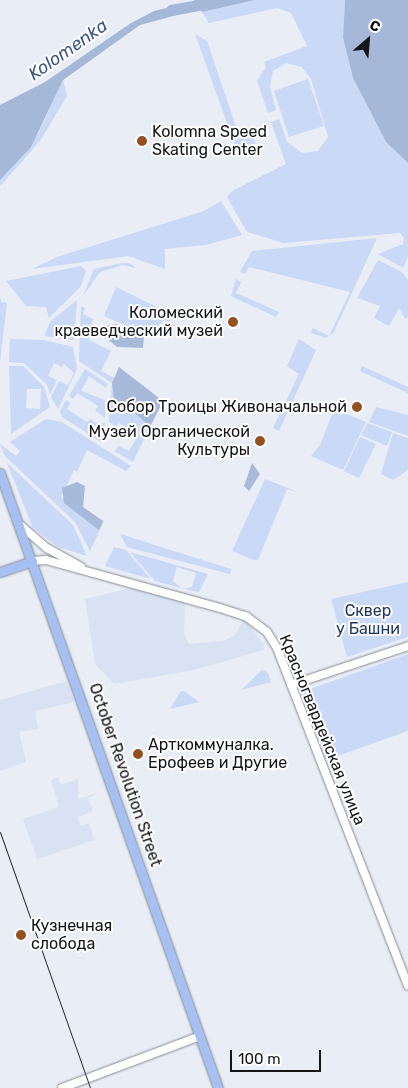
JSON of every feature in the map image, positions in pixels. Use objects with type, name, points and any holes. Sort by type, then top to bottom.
[{"type":"main road","name":"October Revolution Street","points":[[0,473],[218,1088]]},
{"type":"main road","points":[[0,572],[32,561]]},
{"type":"street","points":[[19,524],[47,548],[92,572]]},
{"type":"street","points":[[32,561],[46,560],[92,572]]},
{"type":"street","name":"Красногвардейская улица","points":[[92,572],[247,617],[266,632],[291,685],[408,985]]},
{"type":"street","points":[[291,685],[408,646]]},
{"type":"street","points":[[62,1088],[200,1036]]},
{"type":"shaded area","points":[[194,0],[255,0],[202,12]]},
{"type":"shaded area","points":[[345,0],[408,0],[408,163],[386,142],[353,78],[343,38]]},
{"type":"shaded area","points":[[183,4],[188,12],[140,25],[63,80],[31,147],[0,180],[0,105],[45,82],[131,23],[154,11]]},
{"type":"shaded area","points":[[116,324],[144,336],[143,348],[117,347],[94,328]]},
{"type":"shaded area","points":[[119,367],[163,401],[150,427],[134,412],[115,405],[112,383]]},
{"type":"shaded area","points":[[252,463],[260,474],[249,491],[244,486]]},
{"type":"shaded area","points":[[77,482],[85,486],[83,507],[103,521],[99,530],[64,503],[62,488]]},
{"type":"shaded area","points":[[131,588],[185,601],[184,634],[189,644],[224,641],[235,635],[244,619],[263,643],[264,650],[194,670],[114,684],[95,664],[85,599]]},
{"type":"shaded area","points":[[67,681],[74,702],[35,711],[38,729],[19,732],[26,762],[0,771],[0,700]]},
{"type":"shaded area","points":[[58,777],[61,785],[78,779],[78,799],[98,793],[88,798],[93,811],[78,817],[81,826],[89,823],[94,840],[37,859],[23,819],[59,807],[51,780]]},
{"type":"green space","points":[[255,0],[345,0],[343,38],[353,78],[386,142],[408,163],[408,257],[403,268],[378,254],[403,244],[404,238],[400,233],[284,243],[247,232],[228,199],[227,196],[234,190],[286,164],[271,122],[279,119],[287,142],[302,153],[318,151],[328,137],[311,79],[302,67],[286,63],[273,71],[270,87],[276,110],[268,113],[257,81],[266,67],[264,62],[307,46],[291,13],[277,8],[209,23],[202,12]]},
{"type":"green space","points":[[195,34],[207,41],[238,133],[255,137],[255,144],[236,148]]},
{"type":"green space","points":[[308,79],[324,126],[289,137],[274,91]]},
{"type":"green space","points":[[63,80],[67,96],[40,141],[0,186],[0,180],[38,134]]},
{"type":"green space","points":[[221,201],[242,235],[206,245],[165,249],[165,269],[128,256],[32,269],[57,257],[204,211]]},
{"type":"green space","points":[[377,238],[334,332],[329,336],[350,292],[249,267],[245,274],[240,272],[252,251]]},
{"type":"green space","points":[[378,260],[402,272],[408,280],[408,317],[405,319],[399,308],[389,326],[374,318],[380,306],[357,298]]},
{"type":"green space","points":[[129,263],[136,268],[123,265],[100,272],[83,296],[94,269]]},
{"type":"green space","points":[[81,266],[86,271],[81,286],[49,318],[46,307],[26,306],[6,281]]},
{"type":"green space","points":[[236,279],[241,282],[236,293],[279,312],[276,317],[231,296]]},
{"type":"green space","points":[[116,287],[173,315],[170,322],[164,320],[150,336],[104,316]]},
{"type":"green space","points":[[0,296],[1,302],[7,303],[0,362]]},
{"type":"green space","points":[[77,300],[74,340],[44,336],[50,322]]},
{"type":"green space","points":[[81,306],[85,308],[83,314],[93,319],[89,340],[111,351],[101,371],[114,378],[115,405],[134,412],[150,427],[133,462],[115,451],[118,446],[129,451],[138,436],[119,423],[116,427],[109,422],[112,383],[79,361]]},
{"type":"green space","points":[[313,328],[329,336],[326,338],[311,333]]},
{"type":"green space","points":[[10,339],[44,340],[73,347],[77,369],[58,409],[51,397],[59,381],[68,385],[74,373],[64,364],[62,367],[54,363],[48,376],[57,380],[50,394],[47,385],[24,363],[9,362]]},
{"type":"green space","points":[[299,339],[316,350],[279,431],[273,428],[299,374],[287,366]]},
{"type":"green space","points":[[9,366],[23,366],[44,387],[50,407],[11,434]],"holes":[[[27,389],[41,389],[40,409],[26,408]]]},
{"type":"green space","points":[[362,366],[408,387],[408,393],[360,371]]},
{"type":"green space","points":[[85,369],[108,384],[106,388],[89,376],[81,391],[105,400],[105,418],[95,410],[98,406],[77,393],[73,399],[69,396]]},
{"type":"green space","points":[[66,400],[70,403],[67,409],[87,422],[90,419],[98,424],[105,423],[101,442],[62,417],[60,411]]},
{"type":"green space","points":[[376,407],[408,415],[408,436],[369,422]]},
{"type":"green space","points":[[334,409],[366,422],[343,470],[311,456],[320,445]]},
{"type":"green space","points":[[46,419],[62,422],[131,466],[126,471],[87,450],[77,472],[74,470],[61,497],[104,521],[90,551],[75,522],[5,456],[0,444],[16,456],[20,451],[10,442]]},
{"type":"green space","points":[[367,423],[392,432],[387,446],[361,435]]},
{"type":"green space","points":[[393,433],[408,438],[408,470],[393,480],[381,474]]},
{"type":"green space","points":[[360,437],[376,444],[359,478],[344,471]]},
{"type":"green space","points":[[7,463],[73,525],[87,556],[58,547],[33,528]]},
{"type":"green space","points":[[265,479],[298,492],[287,489],[258,560],[253,560],[232,551]]},
{"type":"green space","points":[[120,534],[231,569],[230,574],[127,547]]},
{"type":"green space","points":[[114,547],[126,550],[151,579],[105,566]]},
{"type":"green space","points":[[130,552],[208,574],[199,592],[183,589],[192,587],[196,573],[177,567],[173,581],[181,588],[155,581]]},
{"type":"green space","name":"Сквер у Башни","points":[[408,582],[408,637],[347,657],[331,599]]},
{"type":"green space","points":[[408,654],[408,731],[326,760],[302,692]]},
{"type":"green space","points":[[262,670],[268,673],[271,682],[241,690]]},
{"type":"green space","points":[[184,691],[199,702],[170,709],[180,692]]},
{"type":"waterway","name":"Kolomenka","points":[[171,10],[225,0]]},
{"type":"tram line","points":[[0,832],[90,1088]]},
{"type":"place","name":"Kolomna Speed Skating Center","points":[[142,141]]},
{"type":"place","name":"Коломеский краеведческий музей","points":[[233,322]]},
{"type":"place","name":"Собор Троицы Живоначальной","points":[[357,407]]},
{"type":"place","name":"Музей Органической Культуры","points":[[260,441]]},
{"type":"place","name":"Арткоммуналка. Ерофеев и Другие","points":[[138,754]]},
{"type":"place","name":"Кузнечная слобода","points":[[21,935]]}]
